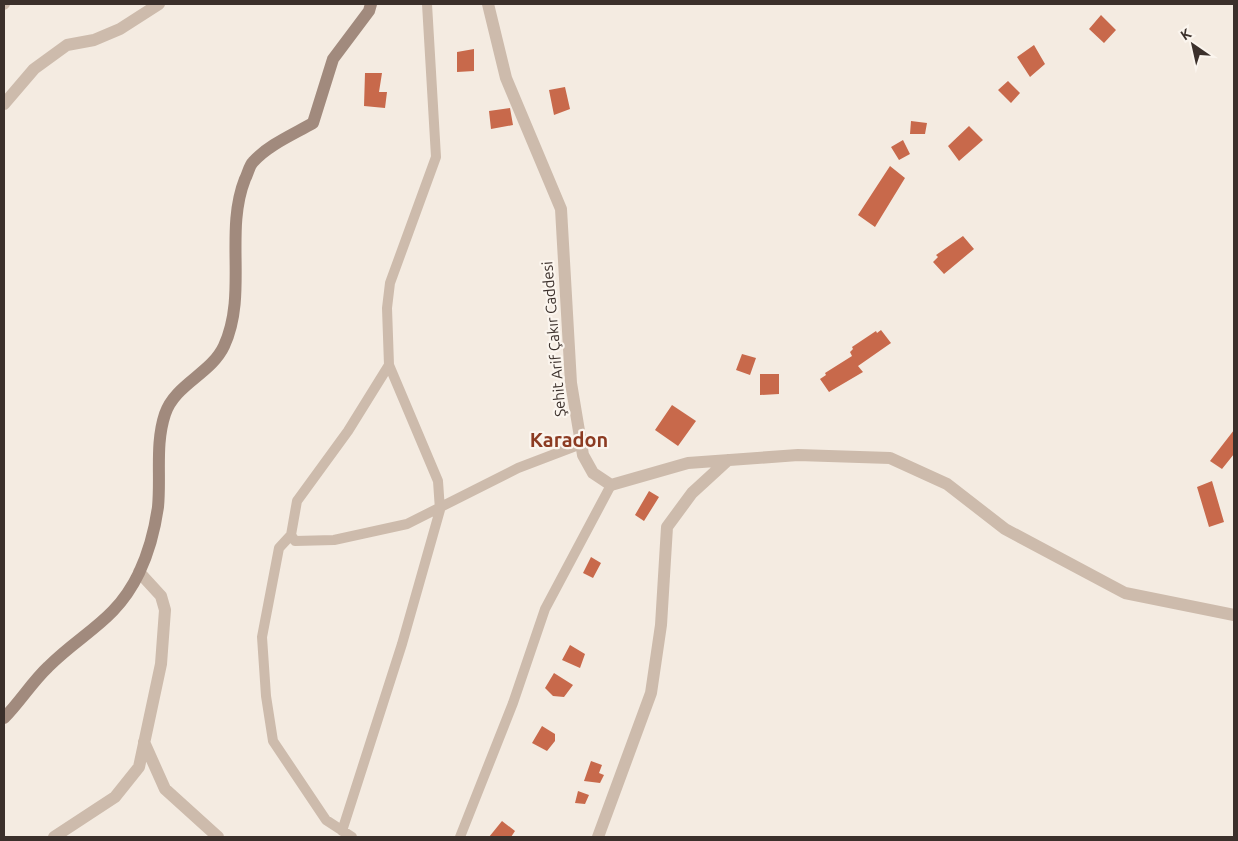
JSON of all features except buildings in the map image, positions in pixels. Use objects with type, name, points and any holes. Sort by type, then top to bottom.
[{"type":"main road","points":[[4,718],[48,666],[88,635],[122,602],[139,572],[158,508],[159,438],[166,412],[181,390],[209,366],[224,346],[236,302],[234,248],[241,190],[252,162],[280,142],[313,123],[333,59],[369,11],[371,4]]},
{"type":"street","points":[[4,104],[34,69],[67,44],[94,40],[120,28],[158,4]]},
{"type":"street","points":[[342,831],[402,644],[440,510],[438,481],[389,365],[387,308],[390,283],[436,157],[428,4]]},
{"type":"street","name":"Şehit Arif Çakır Caddesi","points":[[488,4],[506,78],[561,209],[572,383],[581,444],[583,455],[593,473],[610,485]]},
{"type":"street","points":[[352,837],[326,820],[272,741],[266,696],[262,637],[279,548],[291,536],[297,501],[348,431],[389,365]]},
{"type":"street","points":[[291,536],[295,541],[334,540],[407,524],[440,510],[518,468],[581,444]]},
{"type":"street","points":[[460,837],[513,703],[545,609],[610,485],[688,463],[798,455],[890,458],[947,484],[1005,529],[1125,593],[1234,615]]},
{"type":"street","points":[[598,837],[651,693],[661,625],[666,527],[692,494],[728,460]]},
{"type":"street","points":[[54,837],[115,797],[139,767],[161,664],[165,610],[161,596],[139,572]]},
{"type":"street","points":[[144,742],[165,789],[218,837]]},
{"type":"district","name":"Karadon","points":[[569,440]]}]
